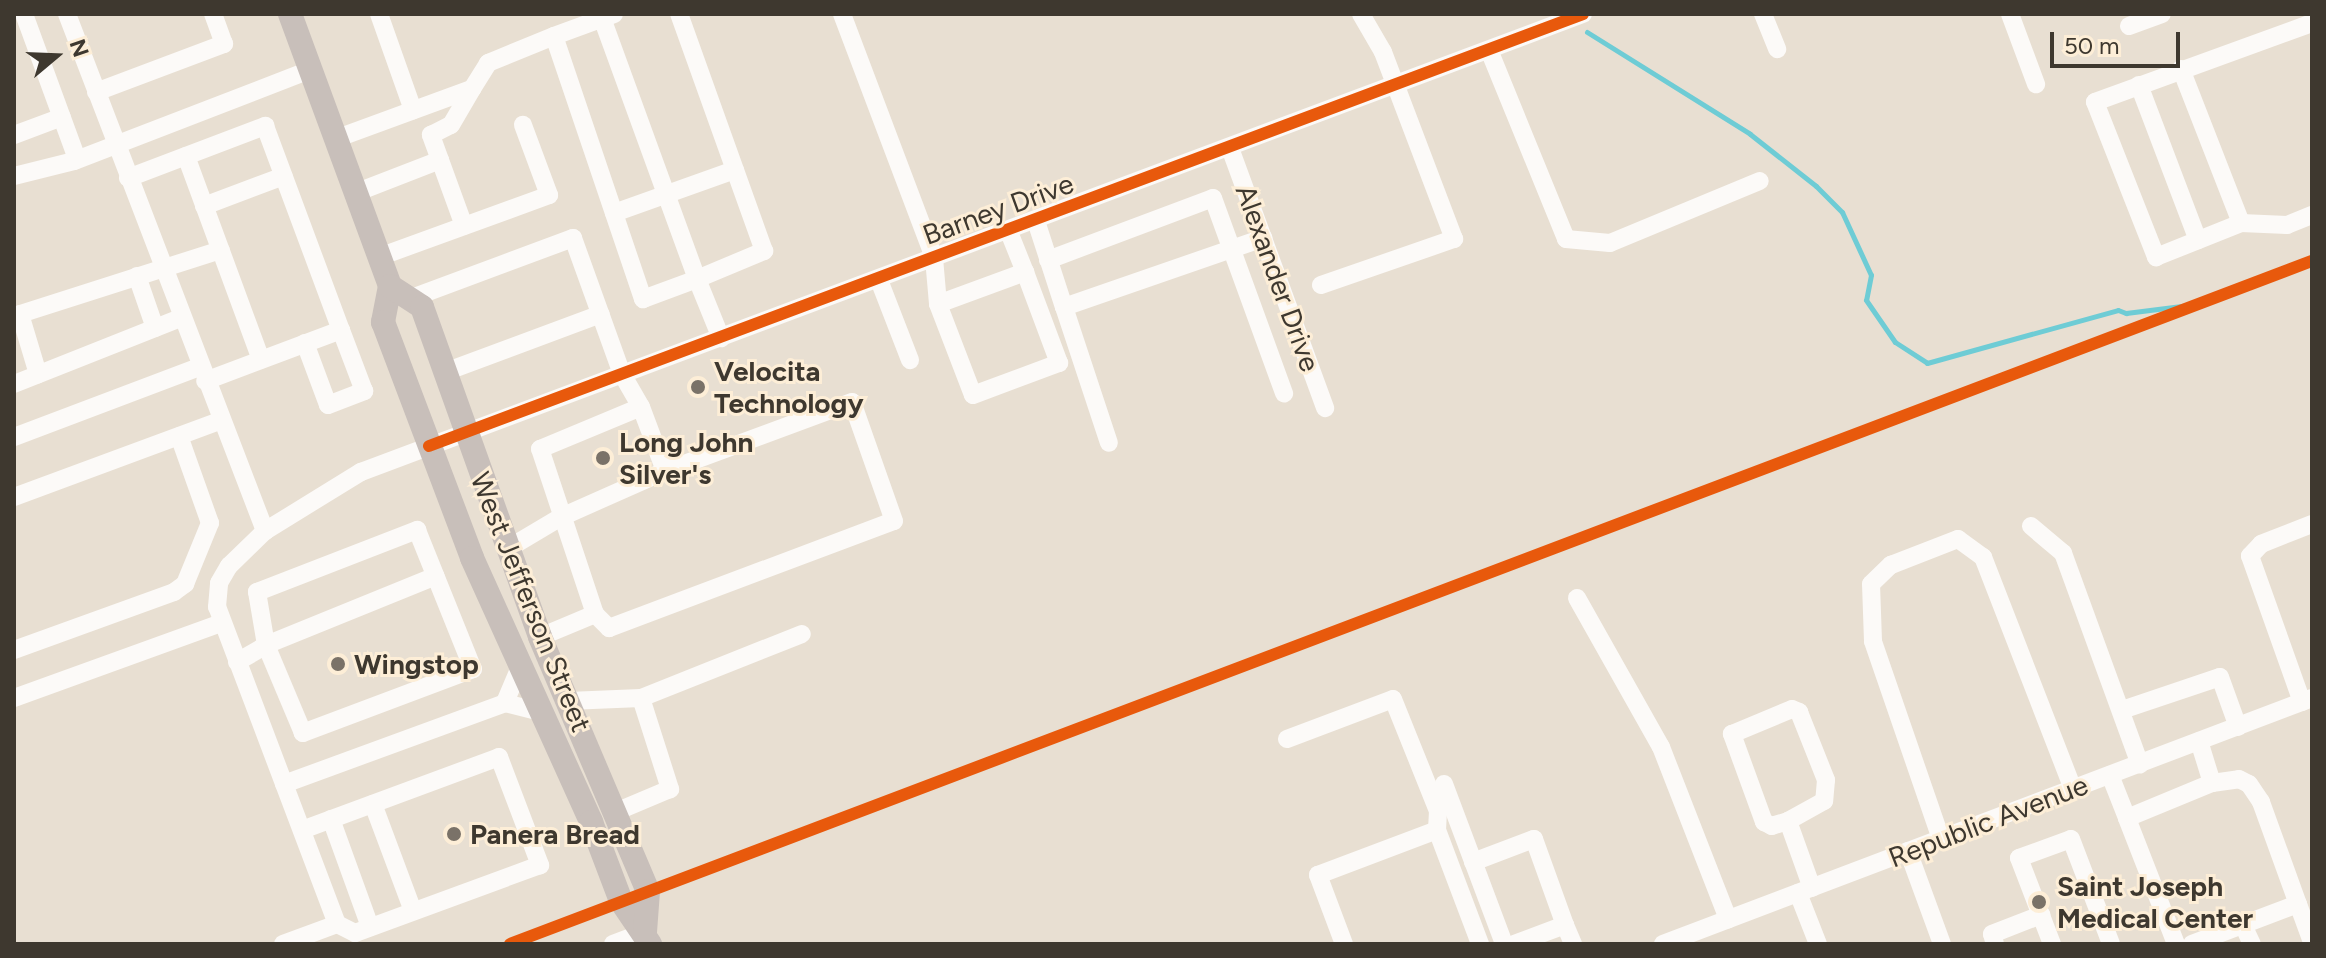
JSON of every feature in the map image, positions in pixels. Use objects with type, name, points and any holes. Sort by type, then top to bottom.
[{"type":"main road","name":"West Jefferson Street","points":[[290,14],[379,257],[399,293],[422,307],[464,433],[540,637],[618,811],[648,891],[648,938]]},
{"type":"main road","name":"West Jefferson Street","points":[[399,293],[383,322],[429,446],[621,901],[648,938]]},
{"type":"street","points":[[24,14],[77,159]]},
{"type":"street","points":[[67,14],[202,374],[265,531]]},
{"type":"street","points":[[96,92],[224,44],[213,14]]},
{"type":"street","points":[[379,14],[413,110]]},
{"type":"street","points":[[554,36],[643,299],[764,251],[679,14]]},
{"type":"street","points":[[842,14],[934,258],[938,304],[973,395],[1059,363],[1009,232]]},
{"type":"street","points":[[1321,285],[1454,239],[1396,85],[1361,14]]},
{"type":"street","name":"Barney Drive","points":[[337,924],[221,623],[219,583],[265,531],[361,472],[1009,232],[1583,14]]},
{"type":"street","points":[[1763,14],[1777,49]]},
{"type":"street","points":[[2010,14],[2036,84]]},
{"type":"street","points":[[2129,26],[2162,14]]},
{"type":"street","points":[[464,226],[431,135],[451,125],[488,63],[608,16],[667,194],[721,338]]},
{"type":"street","points":[[2312,23],[2095,102],[2156,257],[2241,223],[2287,225],[2312,215]]},
{"type":"street","points":[[1489,50],[1566,239],[1610,243],[1760,181]]},
{"type":"street","points":[[2181,69],[2241,223]]},
{"type":"street","points":[[14,176],[77,159],[310,70]]},
{"type":"street","points":[[2139,85],[2198,240]]},
{"type":"street","points":[[335,139],[472,89]]},
{"type":"street","points":[[14,135],[62,117]]},
{"type":"street","points":[[379,257],[549,195],[523,125]]},
{"type":"street","points":[[128,178],[265,126],[364,391],[328,405],[305,343]]},
{"type":"street","name":"Alexander Drive","points":[[1230,148],[1325,408]]},
{"type":"street","points":[[186,156],[261,360]]},
{"type":"street","points":[[355,193],[440,160]]},
{"type":"street","points":[[614,213],[735,170]]},
{"type":"street","points":[[204,206],[284,176]]},
{"type":"street","points":[[1048,260],[1213,198],[1284,393]]},
{"type":"street","points":[[1036,221],[1109,443]]},
{"type":"street","points":[[399,293],[573,238],[622,374],[641,407],[665,471]]},
{"type":"street","points":[[1064,307],[1263,238]]},
{"type":"street","points":[[38,374],[17,315],[137,276],[163,272],[221,250]]},
{"type":"street","points":[[938,304],[1025,272]]},
{"type":"street","points":[[137,276],[155,328]]},
{"type":"street","points":[[879,280],[910,360]]},
{"type":"street","points":[[445,372],[601,314]]},
{"type":"street","points":[[14,384],[181,318]]},
{"type":"street","points":[[15,435],[202,374],[261,360],[341,330]]},
{"type":"street","points":[[507,549],[561,517],[665,471],[852,402],[894,521],[609,628],[595,614],[561,517],[540,449],[641,407]]},
{"type":"street","points":[[14,497],[220,421]]},
{"type":"street","points":[[14,650],[174,592],[185,584],[210,523],[179,436]]},
{"type":"street","points":[[2307,700],[2250,556],[2261,544],[2312,524]]},
{"type":"street","points":[[2031,526],[2063,553],[2140,764]]},
{"type":"street","points":[[417,530],[436,576],[473,669],[303,733],[266,645],[257,592],[417,530]]},
{"type":"street","points":[[1941,839],[1873,641],[1871,584],[1891,565],[1958,539],[1983,557],[2073,789]]},
{"type":"street","points":[[237,662],[266,645],[436,576]]},
{"type":"street","points":[[1577,598],[1661,747],[1728,919]]},
{"type":"street","points":[[540,637],[595,614]]},
{"type":"street","points":[[14,698],[221,623]]},
{"type":"street","points":[[568,701],[641,698],[802,634]]},
{"type":"street","points":[[505,703],[520,667]]},
{"type":"street","points":[[2122,710],[2220,677],[2238,727]]},
{"type":"street","points":[[618,811],[670,789],[641,698]]},
{"type":"street","points":[[1287,739],[1393,699],[1438,811],[1437,830],[1480,944]]},
{"type":"street","name":"Republic Avenue","points":[[1663,944],[2307,700]]},
{"type":"street","points":[[284,784],[505,703],[542,712]]},
{"type":"street","points":[[1792,709],[1799,712],[1828,791],[1824,801],[1788,821],[1772,826],[1764,822],[1732,734],[1792,709]]},
{"type":"street","points":[[2199,741],[2212,783]]},
{"type":"street","points":[[283,944],[337,924],[355,933],[540,865],[499,757],[302,830]]},
{"type":"street","points":[[2110,775],[2176,944]]},
{"type":"street","points":[[2127,818],[2212,783],[2239,779],[2249,784],[2261,802],[2312,942]]},
{"type":"street","points":[[1444,784],[1504,944]]},
{"type":"street","points":[[373,804],[413,911]]},
{"type":"street","points":[[331,819],[370,927]]},
{"type":"street","points":[[1788,821],[1818,944]]},
{"type":"street","points":[[1344,944],[1318,875],[1437,830]]},
{"type":"street","points":[[1473,862],[1534,839],[1573,944]]},
{"type":"street","points":[[2052,944],[2019,858],[2071,839],[2111,944]]},
{"type":"street","points":[[1908,851],[1942,944]]},
{"type":"street","points":[[2192,944],[2298,904]]},
{"type":"street","points":[[1995,944],[1992,934],[2041,915]]},
{"type":"street","points":[[1514,944],[1565,925]]},
{"type":"street","points":[[2243,925],[2252,944]]},
{"type":"street","points":[[613,944],[648,938]]},
{"type":"waterway","points":[[1587,32],[1750,134],[1816,186],[1842,212],[1871,275],[1866,300],[1895,342],[1927,363],[2118,310],[2126,313],[2190,305]]},
{"type":"cycle path","points":[[429,446],[1583,14]]},
{"type":"cycle path","points":[[510,944],[2312,261]]},
{"type":"place","name":"Velocita Technology","points":[[698,387]]},
{"type":"place","name":"Long John Silver's","points":[[603,458]]},
{"type":"place","name":"Wingstop","points":[[338,664]]},
{"type":"place","name":"Panera Bread","points":[[454,834]]},
{"type":"place","name":"Saint Joseph Medical Center","points":[[2039,902]]}]
